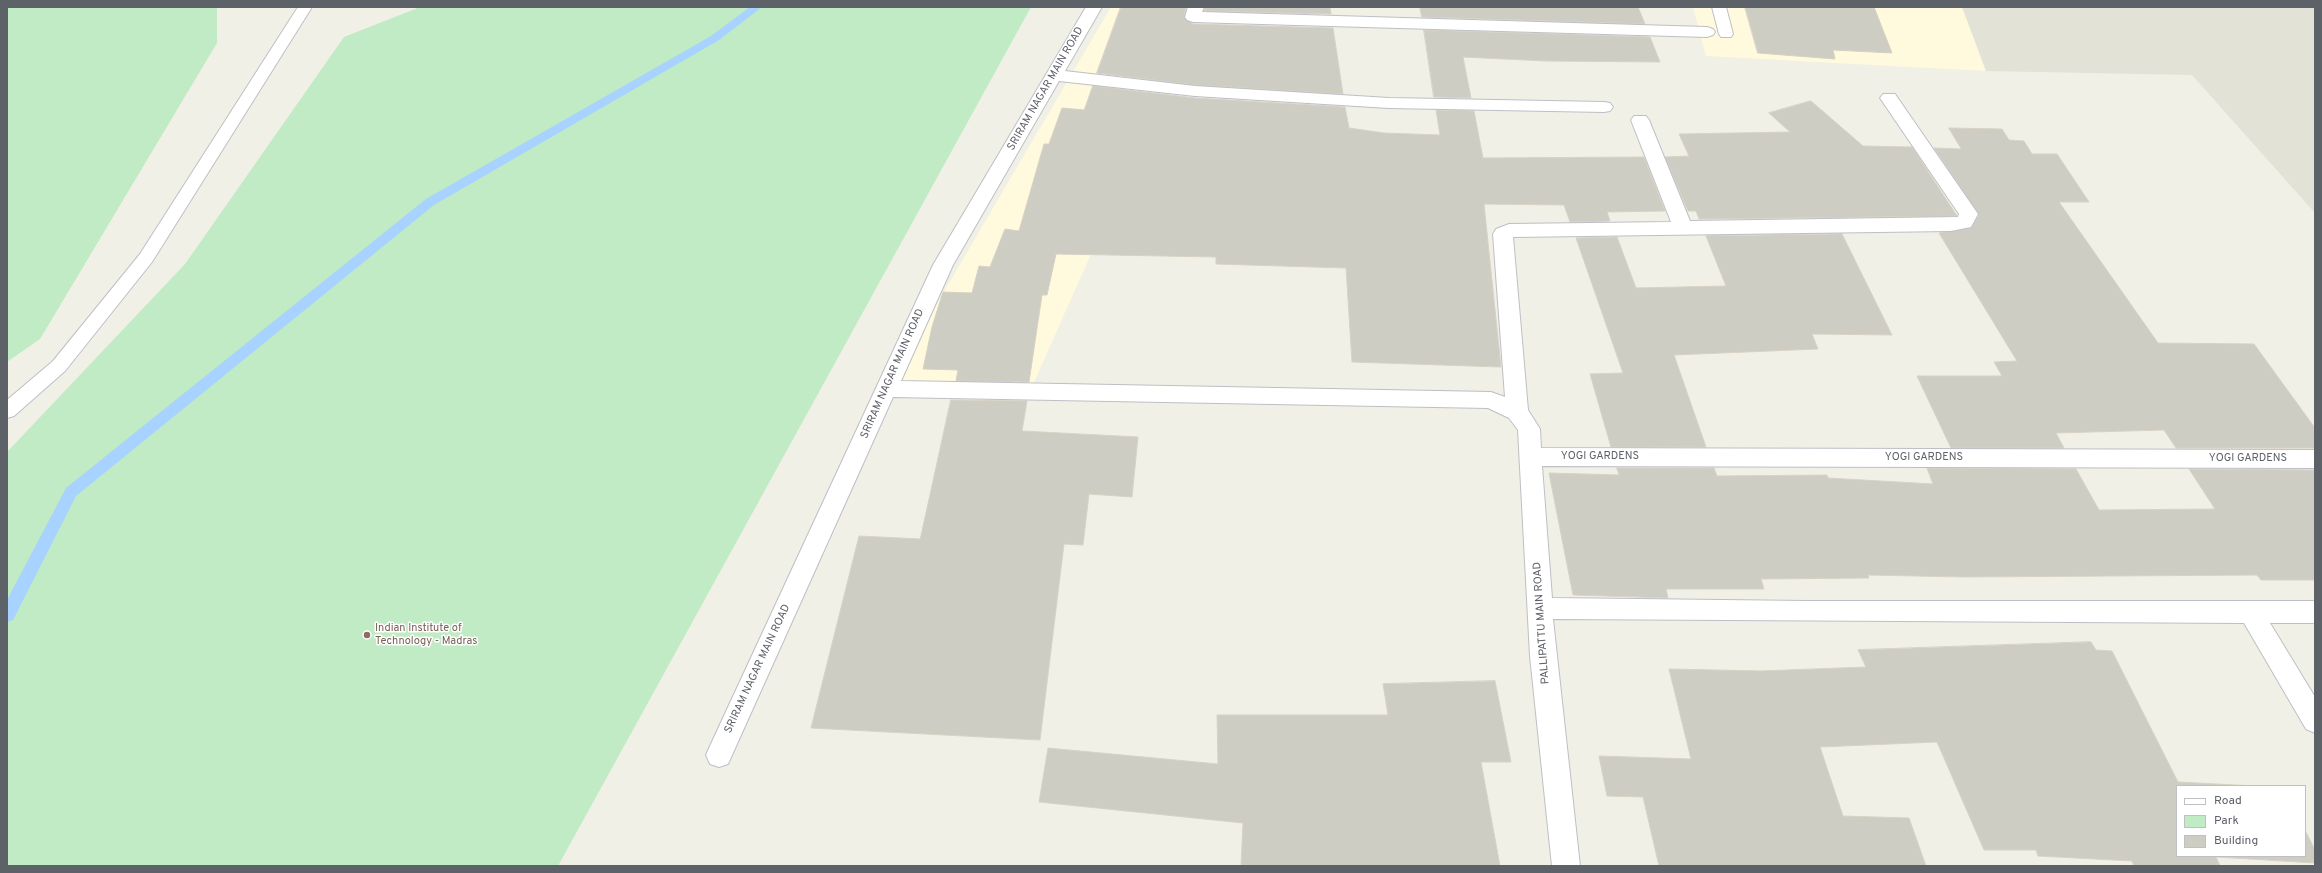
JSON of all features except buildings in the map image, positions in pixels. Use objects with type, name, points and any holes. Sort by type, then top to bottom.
[{"type":"street","name":"SRIRAM NAGAR MAIN ROAD","points":[[719,755],[943,265],[1094,7]]},
{"type":"street","points":[[1196,7],[1194,17],[1707,32]]},
{"type":"street","points":[[1054,75],[1195,90],[1389,103],[1604,106]]},
{"type":"street","points":[[887,389],[1491,400],[1517,412],[1503,234],[1509,230],[1951,225],[1964,222],[1969,214],[1889,98]]},
{"type":"street","points":[[1640,120],[1683,228]]},
{"type":"street","name":"PALLIPATTU MAIN ROAD","points":[[1517,412],[1529,429],[1532,457],[1543,656],[1566,866]]},
{"type":"street","name":"YOGI GARDENS","points":[[1532,457],[2315,459]]},
{"type":"street","points":[[1540,608],[1711,612],[2315,612]]},
{"type":"street","points":[[2251,613],[2315,720]]},
{"type":"lane","points":[[7,411],[59,366],[146,258],[305,7]]},
{"type":"lane","points":[[1719,7],[1726,34]]},
{"type":"shaded area","points":[[1111,7],[1201,7],[1030,391],[887,389]]},
{"type":"shaded area","points":[[1693,7],[1962,7],[1986,71],[1706,56]]},
{"type":"shaded area","points":[[1962,7],[2315,7],[2315,213],[2192,75],[1986,71]]},
{"type":"green space","points":[[7,7],[217,7],[217,43],[40,339],[7,362]]},
{"type":"green space","name":"Indian Institute of Technology - Madras","points":[[420,7],[1031,7],[558,866],[7,866],[7,452],[185,264],[344,37]]},
{"type":"waterway","points":[[7,615],[71,492],[430,202],[715,38],[757,7]]},
{"type":"place","name":"Indian Institute of Technology - Madras","points":[[367,635]]}]
